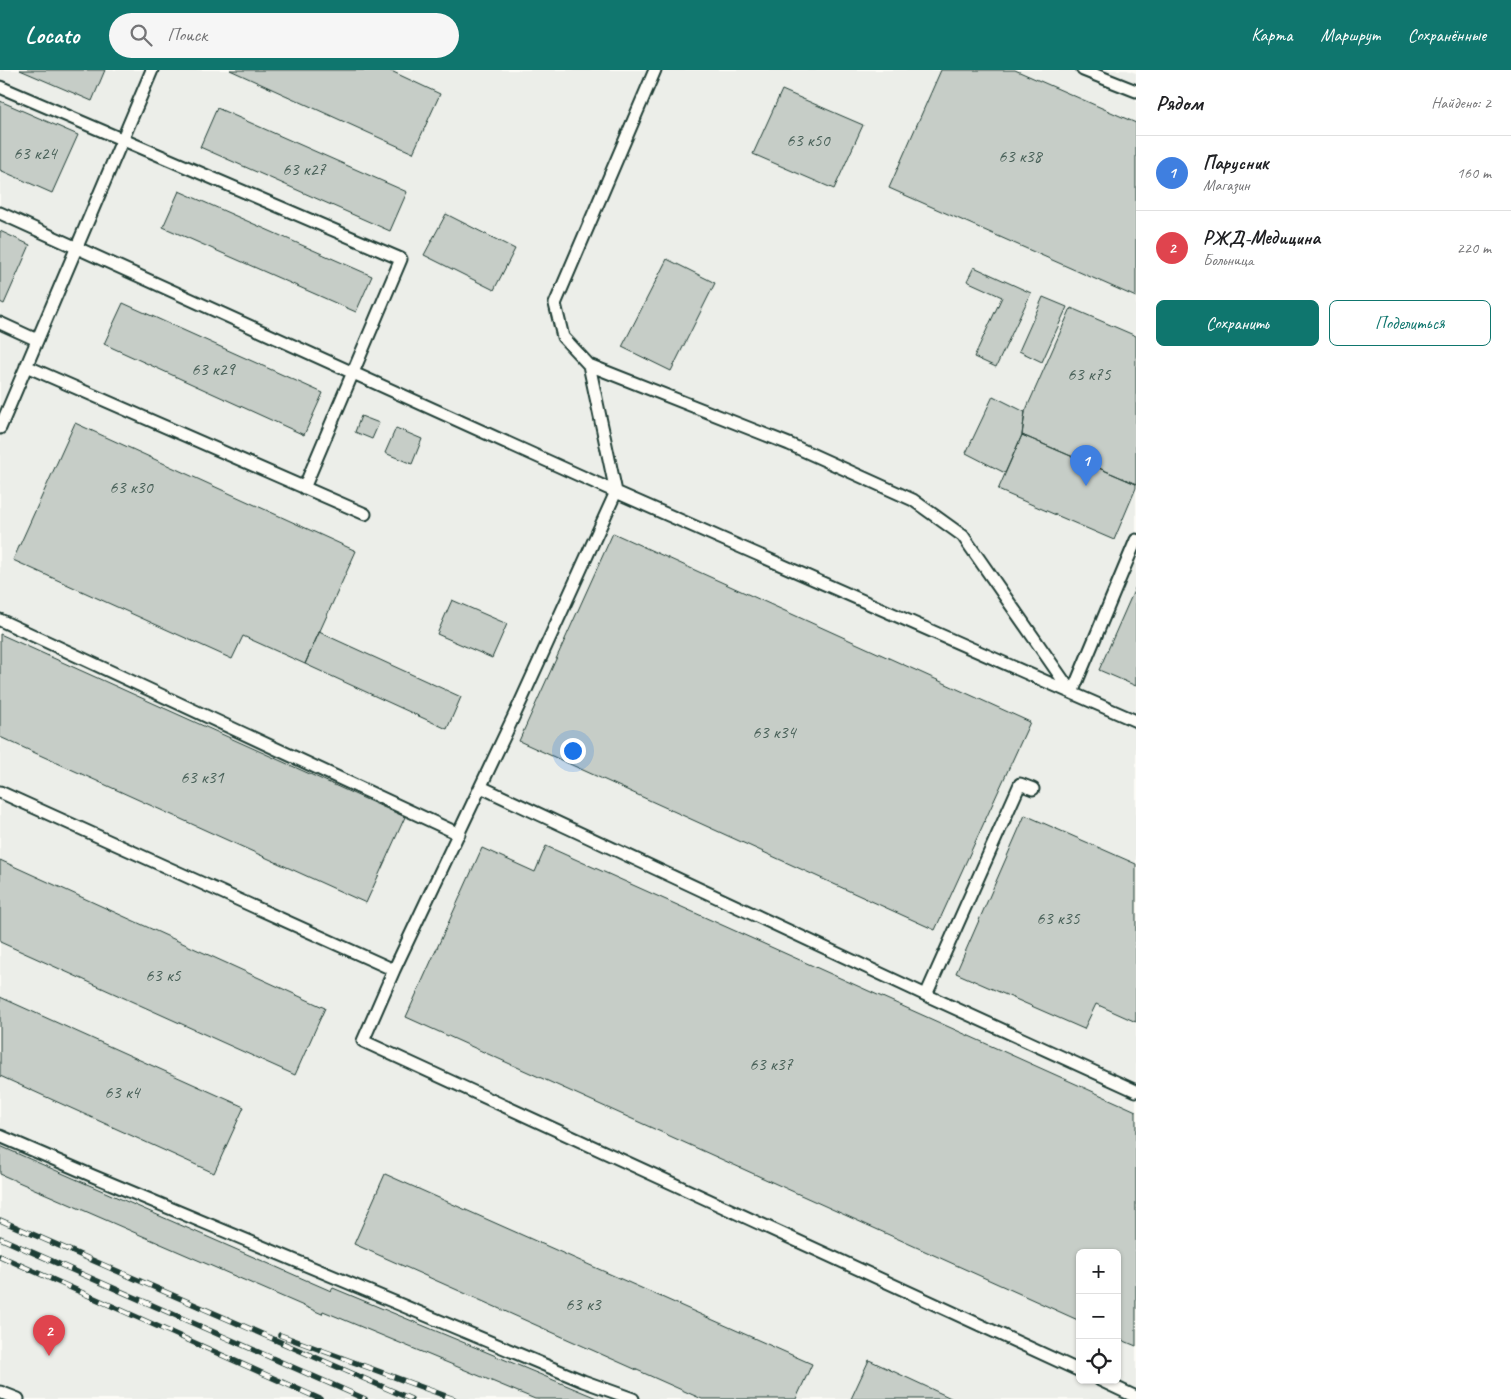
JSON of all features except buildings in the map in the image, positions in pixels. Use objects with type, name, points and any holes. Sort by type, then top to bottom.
[{"type":"lane","points":[[0,428],[152,70]]},
{"type":"lane","points":[[655,70],[555,304],[563,337],[589,365],[789,444],[913,500],[963,536],[1072,693]]},
{"type":"lane","points":[[1083,70],[1136,91]]},
{"type":"lane","points":[[0,87],[123,138],[401,259],[304,488]]},
{"type":"lane","points":[[0,213],[616,492],[1136,721]]},
{"type":"lane","points":[[0,324],[37,340]]},
{"type":"lane","points":[[589,365],[616,492],[459,834],[394,970],[363,1041],[1076,1369]]},
{"type":"lane","points":[[26,366],[365,514]]},
{"type":"lane","points":[[1072,693],[1136,540]]},
{"type":"lane","points":[[0,620],[459,834]]},
{"type":"lane","points":[[926,996],[1020,784],[1034,789]]},
{"type":"lane","points":[[480,787],[926,996],[1136,1091]]},
{"type":"lane","points":[[0,792],[394,970]]},
{"type":"lane","points":[[0,1136],[564,1373],[633,1399]]},
{"type":"lane","points":[[1108,1384],[1136,1397]]},
{"type":"lane","points":[[0,1392],[18,1399]]},
{"type":"shaded area","points":[[0,70],[1127,70],[1136,73],[1136,1399],[0,1399]]},
{"type":"railway","points":[[0,1220],[411,1399]]},
{"type":"railway","points":[[0,1238],[365,1399]]},
{"type":"railway","points":[[0,1256],[320,1399]]},
{"type":"railway","points":[[280,1335],[454,1399]]},
{"type":"place","name":"Парусник","points":[[1086,486]]},
{"type":"place","name":"РЖД-Медицина","points":[[49,1356]]}]
